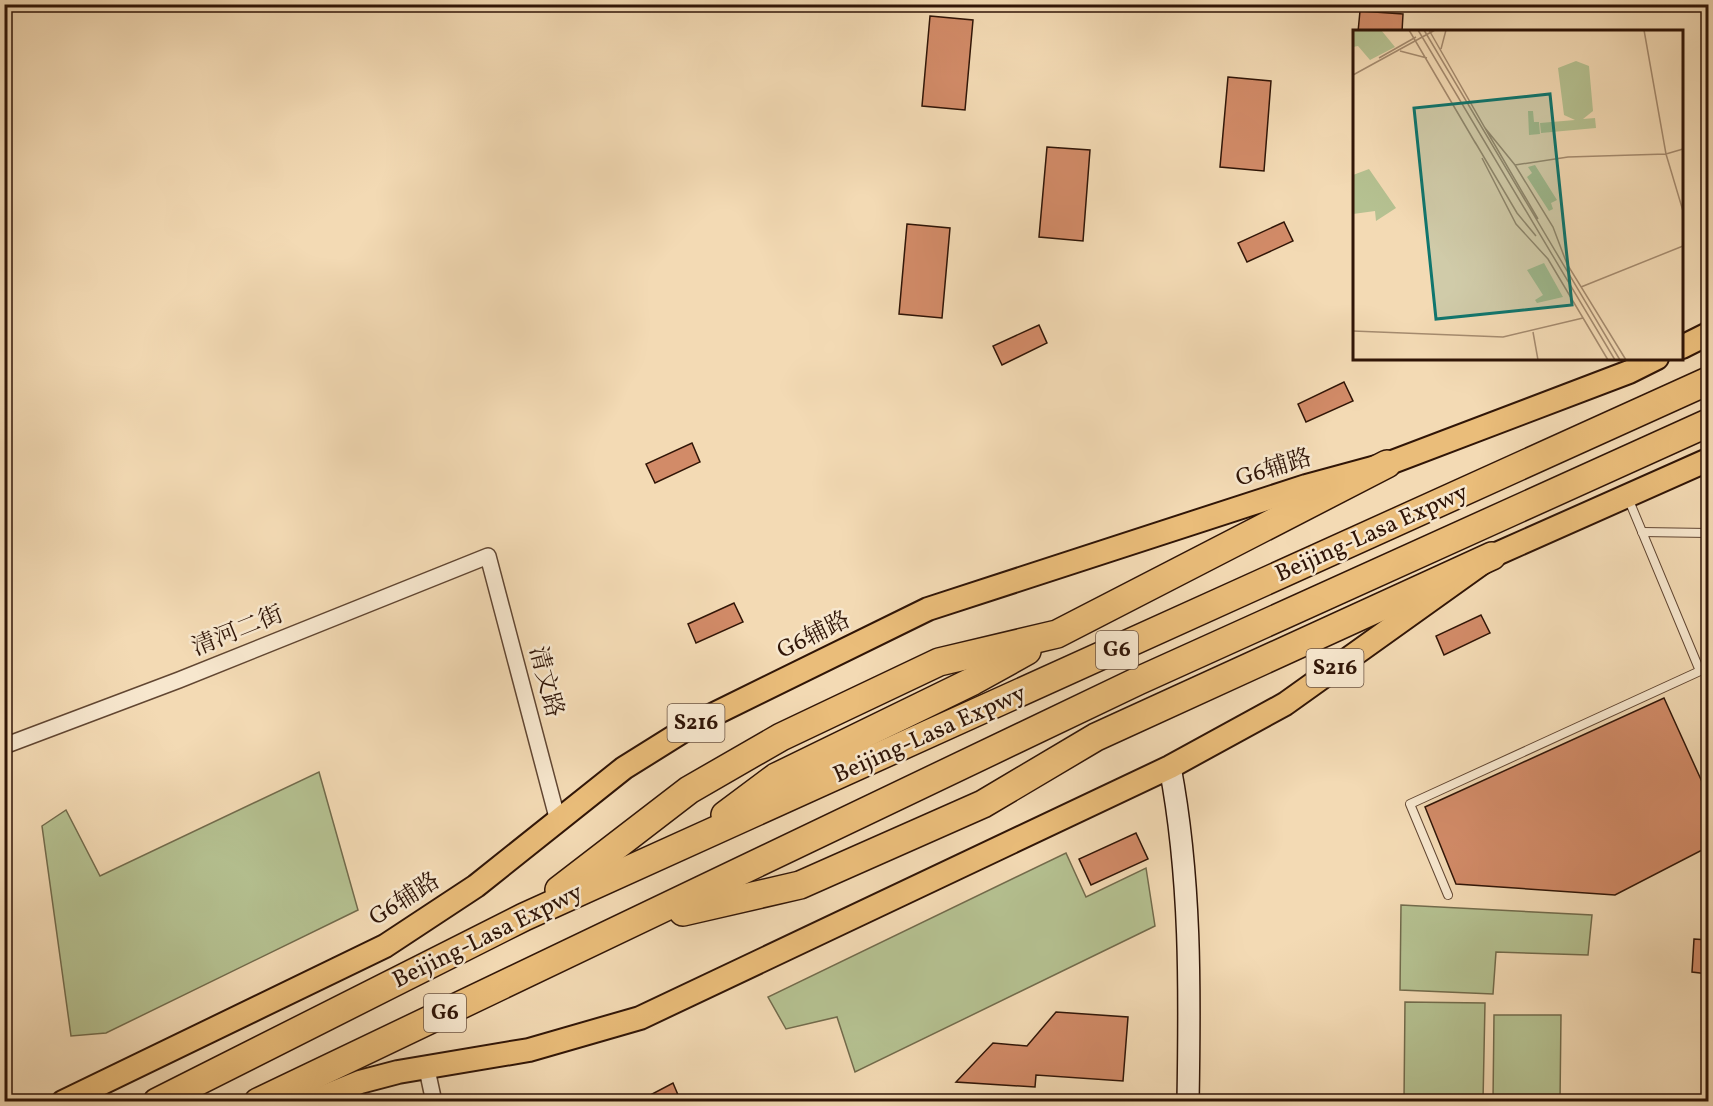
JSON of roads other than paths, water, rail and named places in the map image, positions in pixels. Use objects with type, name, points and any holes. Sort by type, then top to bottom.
[{"type":"highway","name":"Beijing-Lasa Expwy","points":[[157,1101],[524,917],[1708,381]]},
{"type":"highway","name":"Beijing-Lasa Expwy","points":[[258,1101],[1138,681],[1708,423]]},
{"type":"highway","points":[[684,846],[776,777],[973,681],[1057,634],[1387,464]]},
{"type":"highway","points":[[632,924],[800,885],[983,804],[1096,737],[1492,556]]},
{"type":"highway","points":[[524,917],[689,790],[781,737],[939,662],[1057,634]]},
{"type":"main road","points":[[1683,346],[1708,334]]},
{"type":"main road","name":"G6辅路","points":[[63,1101],[385,945],[476,886],[624,768],[696,723],[928,609],[1306,486],[1387,464],[1629,372],[1653,360]]},
{"type":"main road","name":"S216","points":[[311,1101],[360,1082],[426,1065],[529,1050],[640,1018],[1170,767],[1285,704],[1492,556],[1708,460]]},
{"type":"street","name":"清文路","points":[[488,556],[558,821]]},
{"type":"street","name":"清河二街","points":[[4,746],[179,680],[488,556]]},
{"type":"street","points":[[1170,767],[1176,796],[1191,964],[1188,1101]]},
{"type":"street","points":[[426,1065],[434,1101]]},
{"type":"lane","points":[[1448,895],[1410,804],[1700,671],[1627,496]]},
{"type":"lane","points":[[1642,532],[1708,533]]}]
